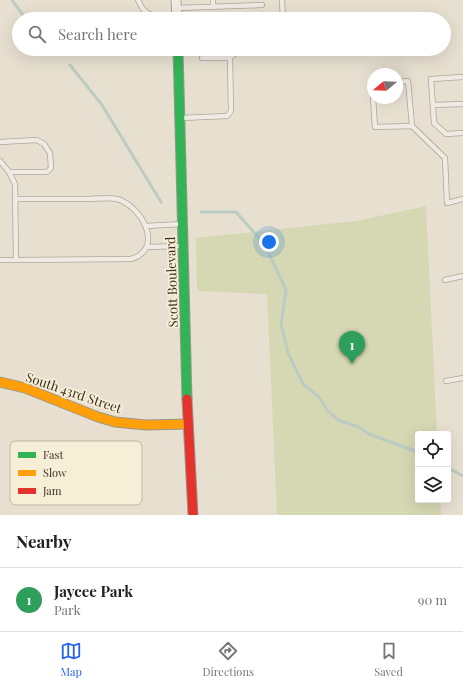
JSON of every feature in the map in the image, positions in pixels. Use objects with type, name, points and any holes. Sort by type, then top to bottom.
[{"type":"street","name":"Scott Boulevard","points":[[178,56],[188,424],[193,515]]},
{"type":"street","name":"South 43rd Street","points":[[0,382],[25,388],[98,417],[115,422],[146,425],[188,424]]},
{"type":"lane","points":[[138,0],[146,12]]},
{"type":"lane","points":[[213,0],[213,6]]},
{"type":"lane","points":[[282,0],[283,12]]},
{"type":"lane","points":[[177,11],[213,6],[262,4]]},
{"type":"lane","points":[[180,118],[226,116],[231,112],[230,58],[202,58]]},
{"type":"lane","points":[[463,77],[431,78],[434,123],[446,134],[463,133]]},
{"type":"lane","points":[[403,81],[408,81],[412,126],[445,158],[447,203],[463,199]]},
{"type":"lane","points":[[373,104],[375,127],[412,126]]},
{"type":"lane","points":[[433,105],[463,104]]},
{"type":"lane","points":[[0,142],[38,140],[44,144],[50,153],[51,168],[47,172],[9,172]]},
{"type":"lane","points":[[0,161],[9,172],[15,184],[16,260]]},
{"type":"lane","points":[[0,260],[131,259],[138,257],[147,247],[148,237],[146,226],[141,215],[132,207],[117,199],[15,199]]},
{"type":"lane","points":[[146,226],[183,224]]},
{"type":"lane","points":[[147,247],[183,246]]},
{"type":"lane","points":[[445,280],[463,276]]},
{"type":"lane","points":[[446,381],[463,378]]},
{"type":"green space","points":[[426,206],[437,431],[415,431],[415,503],[440,503],[441,515],[277,515],[267,294],[197,291],[196,238],[356,221]]},
{"type":"waterway","points":[[12,0],[21,12]]},
{"type":"waterway","points":[[70,65],[102,105],[161,202]]},
{"type":"waterway","points":[[201,212],[236,212],[265,245],[286,290],[281,324],[288,353],[303,384],[318,396],[327,410],[338,420],[359,427],[369,434],[415,451]]},
{"type":"waterway","points":[[451,470],[463,476]]},
{"type":"traffic: fast","points":[[178,56],[187,399]]},
{"type":"traffic: slow","points":[[0,382],[25,388],[98,417],[115,422],[146,425],[188,424]]},
{"type":"traffic: jam","points":[[187,399],[193,515]]},
{"type":"place","name":"Jaycee Park","points":[[352,364]]}]
